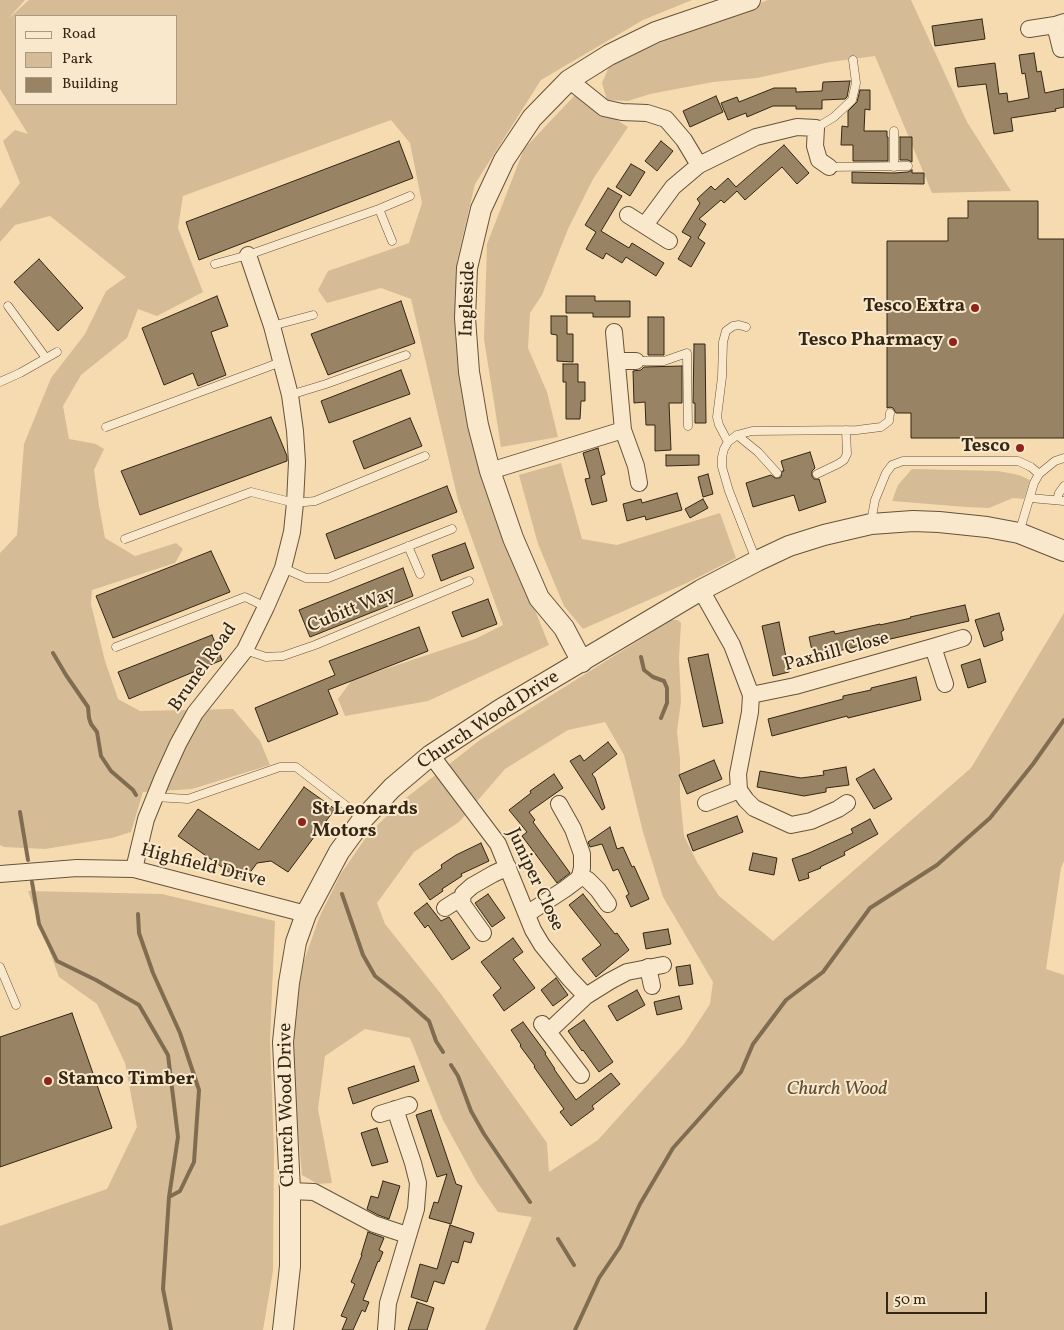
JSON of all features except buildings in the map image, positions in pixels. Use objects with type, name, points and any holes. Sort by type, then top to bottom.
[{"type":"street","name":"Ingleside","points":[[582,662],[564,628],[539,598],[513,538],[490,471],[478,425],[469,372],[465,318],[467,268],[480,209],[504,160],[532,118],[569,80],[608,55],[656,32],[750,0]]},
{"type":"street","points":[[1028,29],[1059,23],[1061,49]]},
{"type":"street","points":[[569,80],[604,108],[622,112],[646,113],[666,119],[684,140],[699,165]]},
{"type":"street","points":[[645,225],[674,187],[699,165],[756,137],[797,127],[816,128],[815,146],[819,160],[829,168]]},
{"type":"street","points":[[628,215],[669,240]]},
{"type":"street","name":"Brunel Road","points":[[134,869],[146,819],[178,744],[195,713],[245,650],[283,568],[292,532],[297,462],[290,395],[272,326],[248,255]]},
{"type":"street","points":[[614,332],[623,430],[636,466],[639,483]]},
{"type":"street","points":[[617,361],[636,361]]},
{"type":"street","points":[[490,471],[623,430]]},
{"type":"street","name":"Church Wood Drive","points":[[283,1330],[290,1266],[290,1190],[284,1042],[289,983],[296,942],[306,914],[339,852],[363,819],[392,788],[431,755],[501,710],[701,590],[789,546],[824,535],[871,524],[913,521],[987,527],[1019,533],[1064,551]]},
{"type":"street","points":[[701,590],[732,645],[751,695],[750,712],[738,774],[739,790],[754,808],[790,833],[847,804]]},
{"type":"street","name":"Paxhill Close","points":[[751,695],[795,686],[963,638]]},
{"type":"street","points":[[933,647],[945,684]]},
{"type":"street","name":"Juniper Close","points":[[431,755],[498,844],[542,945],[586,996]]},
{"type":"street","points":[[706,803],[739,790]]},
{"type":"street","points":[[527,914],[571,885],[580,876],[582,854],[573,829],[558,804]]},
{"type":"street","points":[[483,933],[463,904],[463,894],[472,886],[508,867]]},
{"type":"street","name":"Highfield Drive","points":[[0,874],[77,868],[134,869],[306,914]]},
{"type":"street","points":[[580,876],[588,880],[608,904]]},
{"type":"street","points":[[445,908],[456,901],[462,900]]},
{"type":"street","points":[[581,1075],[545,1028],[586,996],[627,972],[656,966],[652,986]]},
{"type":"street","points":[[386,1330],[388,1303],[416,1209],[418,1183],[395,1109]]},
{"type":"street","points":[[290,1190],[314,1192],[374,1224],[408,1235]]},
{"type":"lane","points":[[816,128],[834,117],[852,100],[856,83],[853,60]]},
{"type":"lane","points":[[894,131],[894,166]]},
{"type":"lane","points":[[829,168],[908,166]]},
{"type":"lane","points":[[215,264],[248,255],[410,196]]},
{"type":"lane","points":[[378,209],[392,241]]},
{"type":"lane","points":[[8,306],[46,358]]},
{"type":"lane","points":[[272,326],[313,315]]},
{"type":"lane","points":[[728,442],[719,425],[718,417],[723,342],[729,327],[739,325],[746,327]]},
{"type":"lane","points":[[0,382],[57,352]]},
{"type":"lane","points":[[636,361],[664,361],[687,353],[688,426]]},
{"type":"lane","points":[[290,395],[406,355]]},
{"type":"lane","points":[[106,427],[282,362]]},
{"type":"lane","points":[[757,561],[729,491],[722,467],[723,452],[728,442],[737,435],[752,431],[846,430],[881,427],[889,420],[890,413]]},
{"type":"lane","points":[[817,474],[844,460],[847,454],[846,430]]},
{"type":"lane","points":[[737,435],[758,452],[777,473]]},
{"type":"lane","points":[[125,539],[251,492],[295,503],[315,501],[425,456]]},
{"type":"lane","points":[[1019,533],[1034,483],[1039,474],[1055,461],[1064,458]]},
{"type":"lane","points":[[871,524],[875,500],[886,473],[892,465],[900,462],[1018,461],[1031,466],[1039,474]]},
{"type":"lane","points":[[1030,498],[1060,500],[1059,493],[1064,486]]},
{"type":"lane","points":[[283,568],[306,578],[328,578],[452,529]]},
{"type":"lane","points":[[408,546],[420,574]]},
{"type":"lane","name":"Cubitt Way","points":[[245,650],[266,657],[283,656],[315,645],[469,581]]},
{"type":"lane","points":[[116,647],[245,597],[266,607]]},
{"type":"lane","points":[[155,797],[188,798],[280,767],[296,766],[363,819]]},
{"type":"lane","points":[[0,968],[16,1005]]},
{"type":"green space","points":[[0,0],[25,0],[8,19],[29,0],[692,0],[643,20],[541,80],[475,184],[457,261],[468,407],[501,526],[549,645],[428,701],[345,716],[338,699],[352,680],[475,639],[503,625],[458,500],[411,299],[381,288],[327,303],[318,290],[328,271],[409,243],[422,203],[410,143],[391,120],[183,196],[178,228],[203,292],[157,316],[138,309],[127,338],[81,375],[63,406],[69,439],[96,444],[104,449],[94,470],[105,538],[135,556],[176,543],[183,549],[175,563],[92,590],[91,604],[105,661],[118,699],[140,711],[233,709],[260,741],[270,765],[192,789],[143,792],[131,832],[112,838],[45,849],[4,847],[0,845],[0,553],[17,535],[24,444],[51,378],[85,334],[106,291],[126,277],[50,216],[15,225],[0,242],[0,209],[20,183],[3,141],[15,130],[28,134],[0,89]]},
{"type":"green space","points":[[768,0],[911,0],[967,122],[1011,191],[932,193],[875,56],[830,62],[757,78],[713,82],[650,94],[628,101],[607,100],[602,83],[609,67],[691,28]]},
{"type":"green space","points":[[576,94],[628,127],[593,179],[568,229],[542,295],[530,313],[528,348],[547,392],[558,437],[501,447],[484,339],[487,244],[524,149]]},
{"type":"green space","points":[[561,463],[582,539],[617,545],[720,513],[736,558],[689,582],[583,629],[564,606],[538,544],[519,475]]},
{"type":"green space","points":[[912,469],[998,471],[1019,475],[1030,480],[1024,499],[1013,498],[989,508],[892,501],[898,485]]},
{"type":"green space","name":"Church Wood","points":[[1064,613],[1064,861],[1061,868],[1046,969],[1064,975],[1064,1330],[485,1330],[532,1217],[498,1212],[477,1182],[443,1120],[410,1038],[365,1029],[325,1056],[318,1109],[332,1183],[318,1184],[302,1175],[292,1064],[296,984],[319,918],[340,875],[369,833],[406,798],[480,740],[665,624],[672,620],[678,620],[681,623],[679,658],[681,702],[677,731],[684,836],[697,862],[719,896],[773,941],[971,768]],"holes":[[[605,722],[624,755],[643,832],[663,897],[713,982],[710,1004],[684,1044],[598,1140],[549,1172],[547,1143],[441,994],[385,924],[377,903],[414,852],[459,822],[505,769],[568,730]]]},
{"type":"green space","points":[[28,891],[162,894],[275,921],[270,1040],[274,1151],[273,1271],[263,1330],[0,1330],[0,1226],[107,1189],[137,1127],[125,1063],[97,1004],[59,977]]},
{"type":"waterway","points":[[53,653],[88,707],[91,724],[97,732],[101,756],[111,771],[133,790],[136,795]]},
{"type":"waterway","points":[[641,657],[644,670],[653,677],[664,681],[667,688],[667,703],[661,718]]},
{"type":"waterway","points":[[575,1330],[599,1278],[620,1247],[640,1204],[673,1148],[741,1072],[753,1044],[786,1000],[823,972],[870,908],[937,865],[990,818],[1033,764],[1064,720]]},
{"type":"waterway","points":[[20,812],[28,860]]},
{"type":"waterway","points":[[32,882],[39,924],[57,961],[96,980],[139,1005],[168,1055],[178,1137],[169,1197],[163,1289],[171,1330]]},
{"type":"waterway","points":[[342,894],[363,955],[375,976],[429,1021],[436,1041],[443,1052]]},
{"type":"waterway","points":[[138,914],[139,933],[153,973],[180,1033],[199,1090],[194,1162],[180,1191],[169,1197]]},
{"type":"waterway","points":[[451,1065],[458,1076],[471,1111],[484,1134],[530,1202]]},
{"type":"waterway","points":[[558,1239],[574,1265]]},
{"type":"place","name":"Tesco Extra","points":[[975,308]]},
{"type":"place","name":"Tesco Pharmacy","points":[[953,342]]},
{"type":"place","name":"Tesco","points":[[1020,448]]},
{"type":"place","name":"St Leonards Motors","points":[[302,822]]},
{"type":"place","name":"Stamco Timber","points":[[48,1081]]}]
